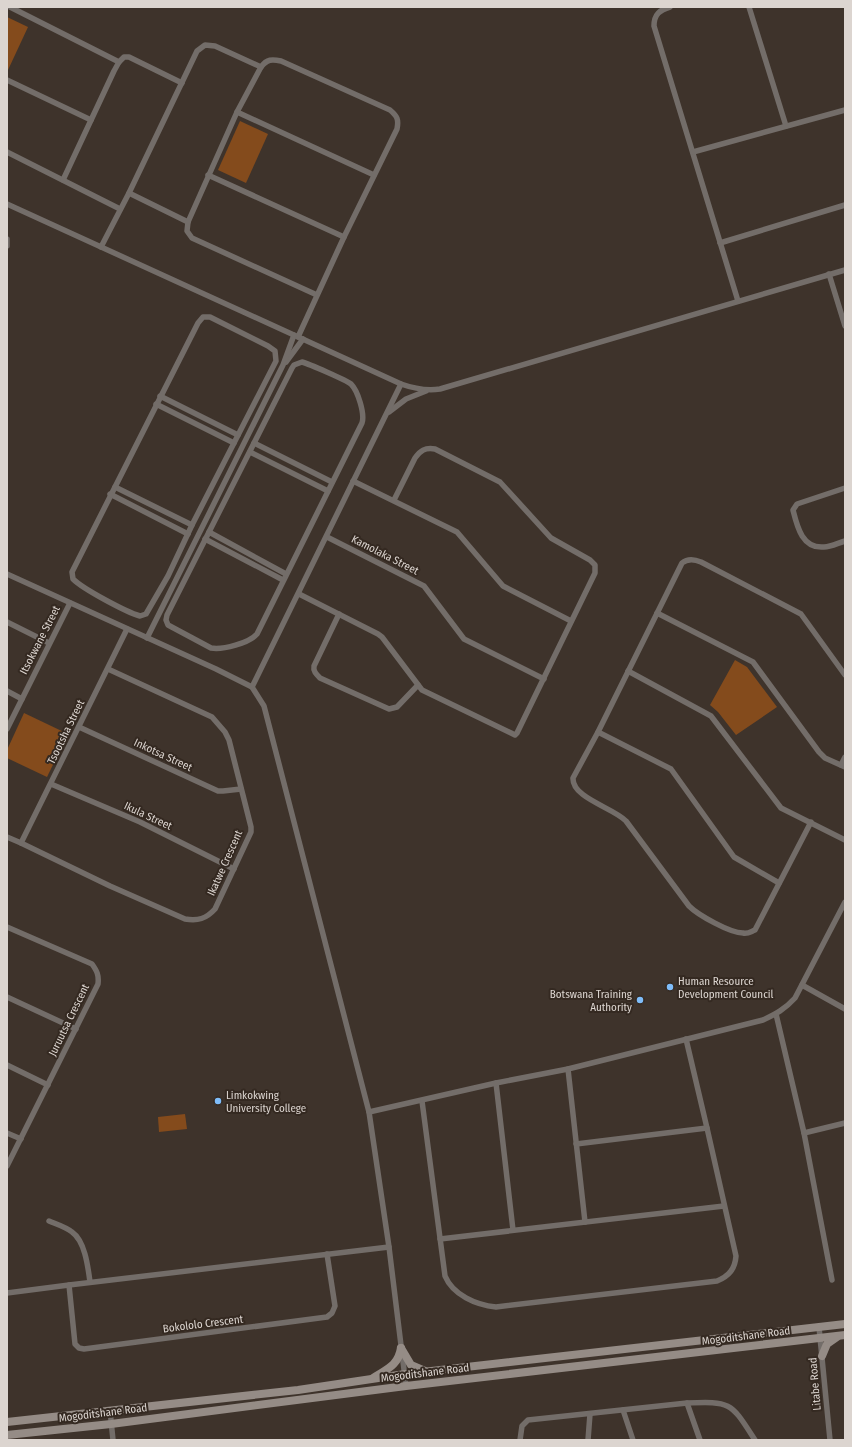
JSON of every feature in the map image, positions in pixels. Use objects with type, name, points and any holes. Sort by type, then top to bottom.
[{"type":"main road","name":"Mogoditshane Road","points":[[7,1422],[298,1390],[405,1374],[845,1324]]},
{"type":"main road","points":[[822,1356],[827,1344],[843,1335]]},
{"type":"main road","name":"Mogoditshane Road","points":[[7,1435],[111,1424],[406,1386],[843,1335]]},
{"type":"main road","points":[[401,1348],[411,1365],[428,1372]]},
{"type":"main road","points":[[371,1380],[394,1364],[400,1357],[401,1348]]},
{"type":"street","points":[[10,7],[119,62]]},
{"type":"street","points":[[670,7],[659,11],[654,20],[654,26],[738,301]]},
{"type":"street","points":[[750,7],[786,126]]},
{"type":"street","points":[[101,247],[197,51],[205,45],[215,46],[260,67]]},
{"type":"street","points":[[63,180],[119,62],[124,57],[129,57],[182,84]]},
{"type":"street","points":[[147,638],[298,337],[399,122],[396,114],[390,110],[281,61],[272,59],[265,61],[260,67],[237,112],[188,222],[187,231],[192,238],[317,295]]},
{"type":"street","points":[[7,80],[91,120]]},
{"type":"street","points":[[693,152],[845,110]]},
{"type":"street","points":[[237,112],[374,175]]},
{"type":"street","points":[[7,152],[120,209]]},
{"type":"street","points":[[208,175],[344,237]]},
{"type":"street","points":[[129,192],[188,222]]},
{"type":"street","points":[[7,204],[401,384],[412,388],[428,390]]},
{"type":"street","points":[[720,243],[845,205]]},
{"type":"street","points":[[7,239],[7,246]]},
{"type":"street","points":[[387,413],[406,399],[428,390],[448,387],[845,270]]},
{"type":"street","points":[[829,274],[845,326]]},
{"type":"street","points":[[207,316],[264,343],[275,351],[276,361],[259,393],[168,576],[146,614],[140,616],[114,604],[73,579],[72,572],[110,494],[115,487],[198,323],[203,317],[207,316]]},
{"type":"street","points":[[283,366],[298,337]]},
{"type":"street","points":[[298,363],[306,363],[348,382],[354,388],[363,412],[363,419],[254,636],[248,640],[215,649],[171,628],[166,623],[168,615],[183,583],[254,443],[292,368],[298,363]]},
{"type":"street","points":[[252,687],[401,384]]},
{"type":"street","points":[[259,393],[275,401]]},
{"type":"street","points":[[160,396],[238,435]]},
{"type":"street","points":[[156,404],[234,443]]},
{"type":"street","points":[[254,443],[332,482]]},
{"type":"street","points":[[299,594],[374,632],[382,638],[418,686],[427,693],[515,735],[544,680],[595,573],[596,565],[590,560],[551,538],[500,482],[435,449],[425,449],[419,453],[394,500]]},
{"type":"street","points":[[250,452],[328,491]]},
{"type":"street","points":[[353,480],[456,532],[503,586],[571,621]]},
{"type":"street","points":[[213,484],[229,492]]},
{"type":"street","points":[[115,487],[192,526]]},
{"type":"street","points":[[845,488],[797,504],[793,510],[801,535],[809,543],[824,547],[845,541]]},
{"type":"street","points":[[110,494],[188,534]]},
{"type":"street","points":[[209,532],[286,574]]},
{"type":"street","name":"Kamolaka Street","points":[[327,537],[424,586],[464,639],[544,680]]},
{"type":"street","points":[[205,539],[283,580]]},
{"type":"street","points":[[811,822],[755,930],[748,933],[736,932],[694,911],[623,817],[581,793],[574,786],[573,778],[598,732],[682,563],[689,559],[695,560],[801,614],[845,675]]},
{"type":"street","points":[[7,574],[252,687],[264,706],[369,1112],[389,1247],[406,1386]]},
{"type":"street","points":[[168,576],[183,583]]},
{"type":"street","name":"Itsokwane Street","points":[[7,729],[70,603]]},
{"type":"street","points":[[657,613],[753,662],[819,752],[825,758],[843,766],[845,757]]},
{"type":"street","points":[[339,614],[314,666],[317,675],[389,710],[397,707],[418,686]]},
{"type":"street","points":[[7,622],[49,643]]},
{"type":"street","name":"Tsootsha Street","points":[[21,843],[127,629]]},
{"type":"street","name":"Ikatwe Crescent","points":[[7,837],[184,919],[194,921],[202,920],[215,909],[251,832],[229,740],[225,732],[212,717],[108,669]]},
{"type":"street","points":[[628,672],[711,716],[781,808],[845,840]]},
{"type":"street","points":[[7,691],[22,699]]},
{"type":"street","name":"Inkotsa Street","points":[[79,727],[218,791],[241,789]]},
{"type":"street","points":[[598,732],[671,768],[734,857],[779,883]]},
{"type":"street","name":"Ikula Street","points":[[51,784],[140,822],[234,869]]},
{"type":"street","points":[[369,1112],[568,1069],[763,1020],[787,1007],[795,998],[845,902]]},
{"type":"street","name":"Juruutsa Crescent","points":[[7,927],[92,964],[99,974],[98,984],[7,1166]]},
{"type":"street","points":[[802,985],[845,1009]]},
{"type":"street","points":[[7,997],[76,1029]]},
{"type":"street","points":[[776,1014],[804,1133],[832,1280]]},
{"type":"street","points":[[422,1101],[445,1276],[452,1288],[478,1304],[496,1308],[717,1280],[724,1278],[733,1270],[736,1256],[686,1039]]},
{"type":"street","points":[[7,1065],[48,1085]]},
{"type":"street","points":[[568,1069],[585,1222]]},
{"type":"street","points":[[496,1084],[513,1230]]},
{"type":"street","points":[[804,1133],[845,1123]]},
{"type":"street","points":[[576,1144],[707,1128]]},
{"type":"street","points":[[7,1133],[21,1139]]},
{"type":"street","points":[[440,1239],[724,1206]]},
{"type":"street","points":[[49,1221],[72,1232],[80,1241],[86,1260],[90,1282]]},
{"type":"street","points":[[7,1293],[69,1284],[389,1247]]},
{"type":"street","name":"Bokololo Crescent","points":[[69,1284],[75,1344],[79,1348],[84,1349],[327,1317],[332,1313],[335,1306],[327,1254]]},
{"type":"street","name":"Litabe Road","points":[[819,1327],[830,1440]]},
{"type":"street","points":[[520,1440],[522,1426],[528,1420],[687,1403],[712,1402],[723,1403],[730,1407],[738,1414],[756,1440]]},
{"type":"street","points":[[687,1403],[700,1440]]},
{"type":"street","points":[[110,1410],[113,1440]]},
{"type":"street","points":[[623,1410],[633,1440]]},
{"type":"street","points":[[588,1440],[590,1414]]},
{"type":"shaded area","points":[[7,17],[28,27],[8,70],[7,69]]},
{"type":"shaded area","points":[[240,121],[268,134],[246,183],[218,170]]},
{"type":"shaded area","points":[[735,660],[747,667],[777,707],[736,735],[718,712],[710,705]]},
{"type":"shaded area","points":[[24,713],[68,734],[47,777],[7,758],[7,750]]},
{"type":"shaded area","points":[[185,1114],[187,1129],[159,1132],[158,1117]]},
{"type":"place","name":"Human Resource Development Council","points":[[670,987]]},
{"type":"place","name":"Botswana Training Authority","points":[[640,1000]]},
{"type":"place","name":"Limkokwing University College","points":[[218,1101]]}]
